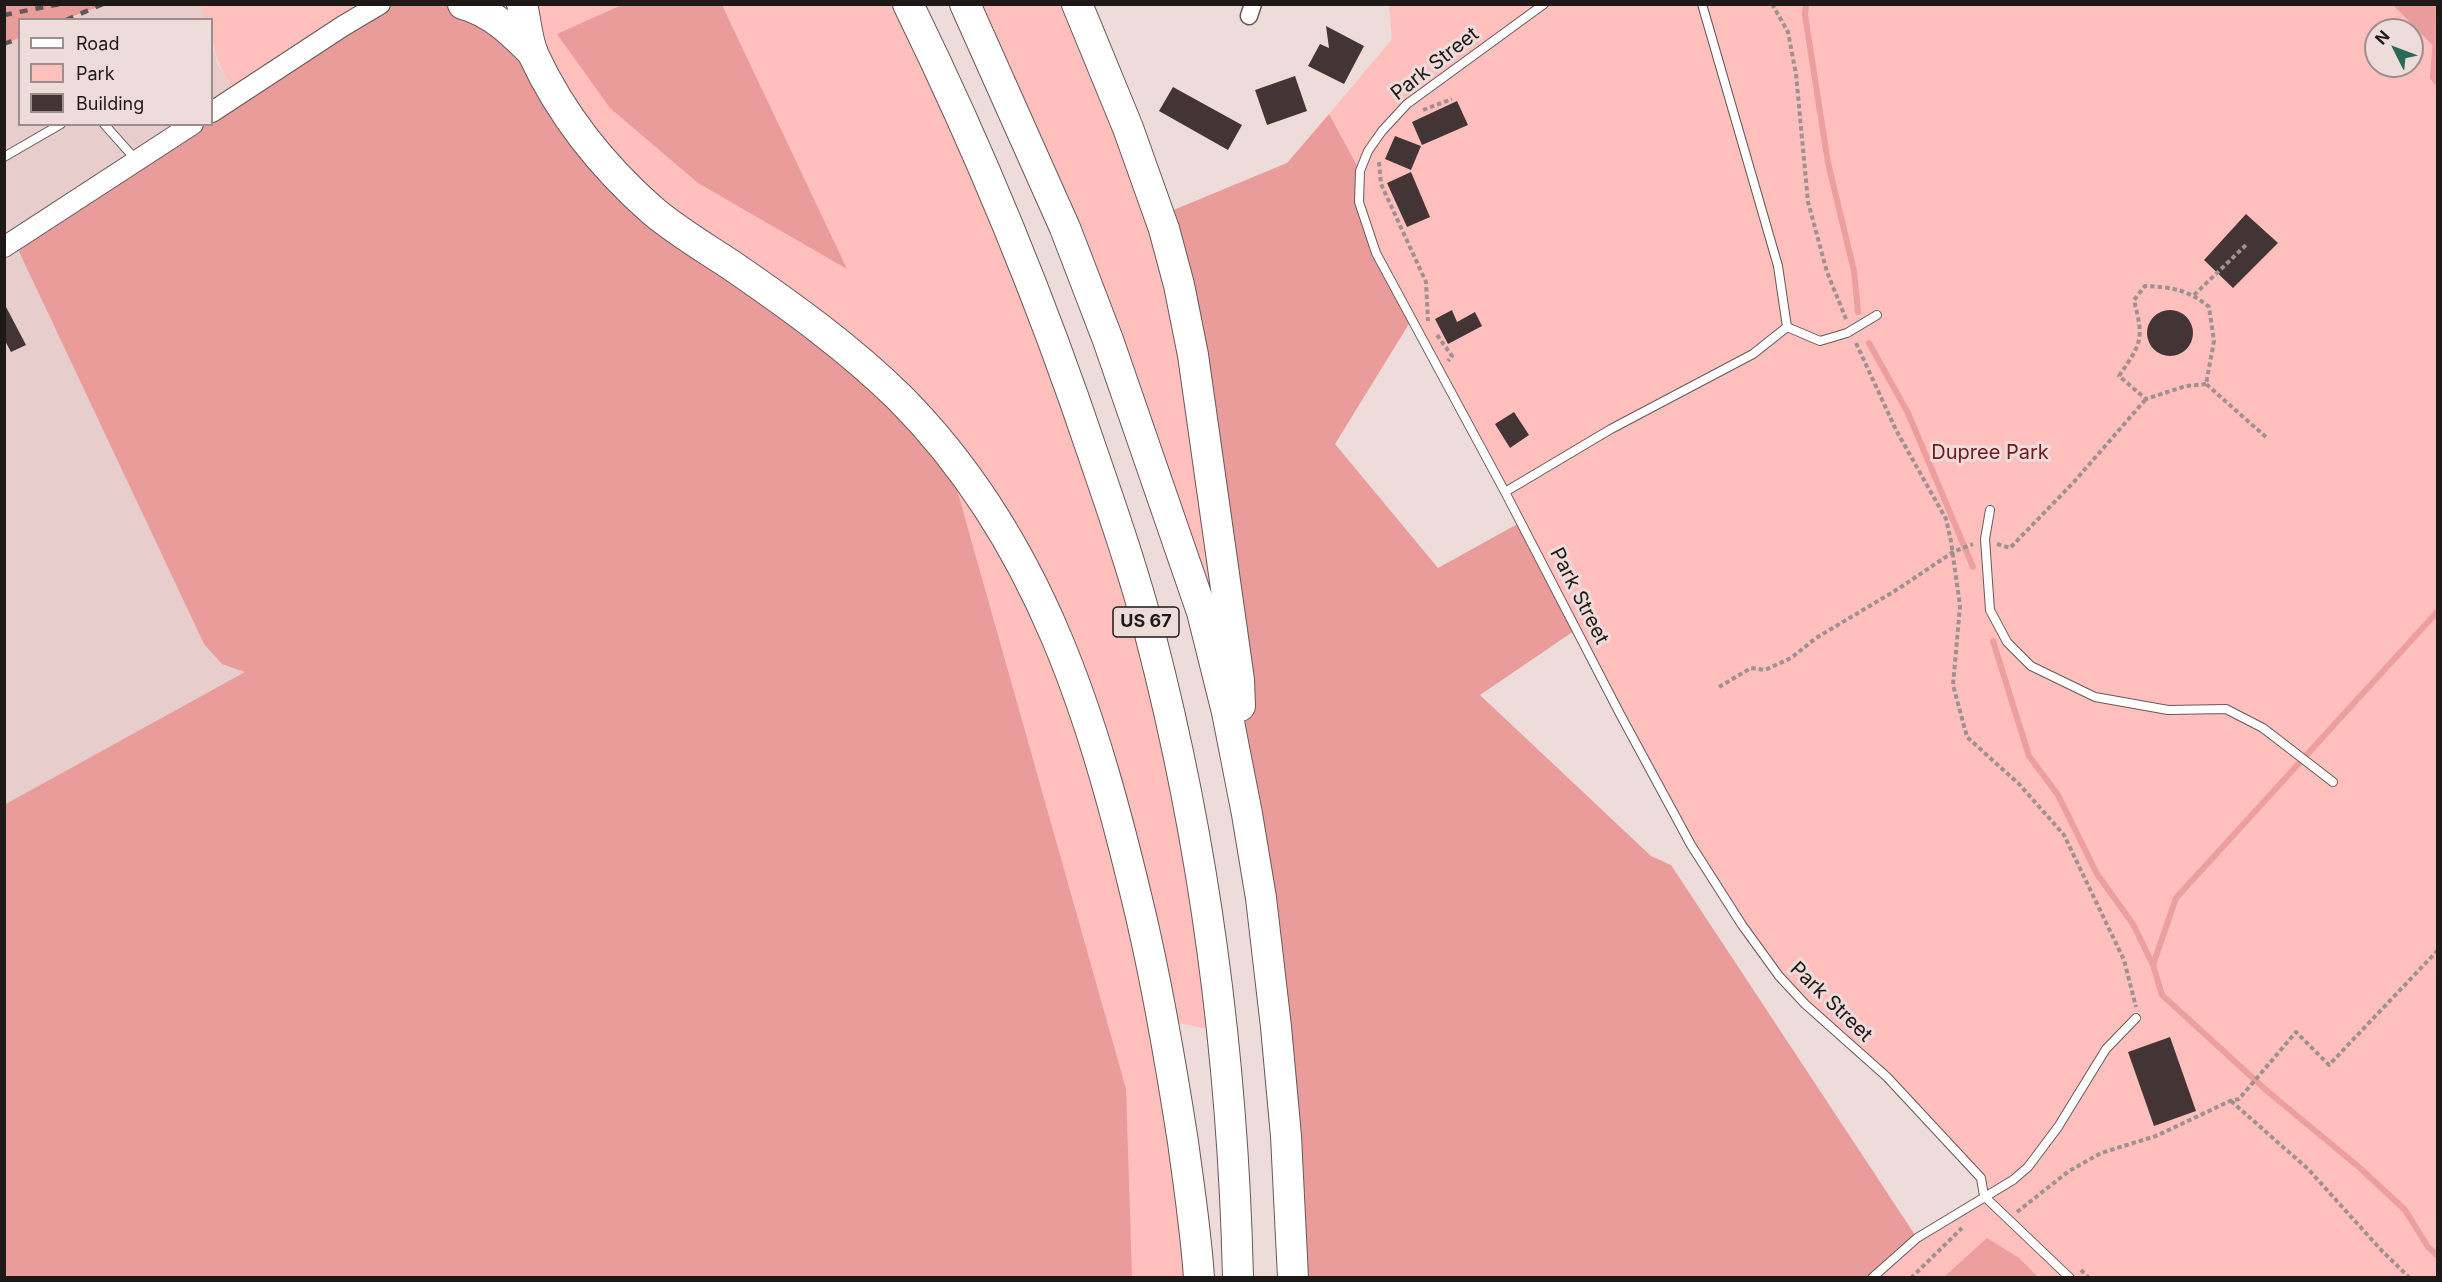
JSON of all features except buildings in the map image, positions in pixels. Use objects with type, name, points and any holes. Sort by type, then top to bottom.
[{"type":"highway","points":[[463,4],[503,24],[533,53]]},
{"type":"highway","points":[[522,4],[533,53],[566,113],[602,162],[656,213],[813,323],[901,399],[946,452],[986,506],[1035,588],[1073,675],[1089,720],[1127,853],[1158,988],[1171,1062],[1199,1278]]},
{"type":"highway","name":"US 67","points":[[908,4],[974,142],[1058,348],[1106,491],[1150,638],[1175,745],[1206,914],[1222,1032],[1232,1145],[1238,1278]]},
{"type":"highway","name":"US 67","points":[[965,4],[1065,228],[1108,340],[1202,612],[1227,712],[1248,814],[1261,898],[1286,1136],[1293,1278]]},
{"type":"highway","points":[[1077,4],[1128,128],[1164,229],[1179,285],[1193,355],[1239,680],[1248,814]]},
{"type":"street","points":[[213,111],[380,4]]},
{"type":"street","points":[[9,241],[190,126]]},
{"type":"lane","name":"Park Street","points":[[1544,4],[1407,104],[1368,151],[1360,171],[1359,202],[1376,253],[1691,845],[1742,925],[1779,976],[1805,1004],[1887,1077],[1981,1178],[1984,1196],[2070,1278]]},
{"type":"lane","points":[[1702,4],[1778,266],[1787,327]]},
{"type":"lane","points":[[4,157],[58,126]]},
{"type":"lane","points":[[106,126],[137,161]]},
{"type":"lane","points":[[1787,327],[1820,341],[1851,331],[1877,315]]},
{"type":"lane","points":[[1505,492],[1611,429],[1753,354],[1787,327]]},
{"type":"lane","points":[[1990,510],[1984,539],[1990,610],[2007,642],[2031,666],[2095,697],[2168,710],[2226,709],[2263,728],[2333,782]]},
{"type":"lane","points":[[1872,1278],[1917,1238],[2013,1180],[2028,1167],[2058,1127],[2106,1049],[2136,1018]]},
{"type":"path","points":[[1772,4],[1788,32],[1796,74],[1808,202],[1827,272],[1896,430],[1946,519],[1960,606],[1953,685],[1967,737],[2020,785],[2064,836],[2124,960],[2136,1002],[2136,1018]]},
{"type":"path","points":[[1419,112],[1452,99]]},
{"type":"path","points":[[1378,157],[1381,184],[1426,282],[1428,321],[1452,356],[1440,370]]},
{"type":"path","points":[[2194,295],[2247,243]]},
{"type":"path","points":[[2146,399],[2119,376],[2138,349],[2141,329],[2134,300],[2145,286],[2162,287],[2194,295],[2209,307],[2214,341],[2206,384]]},
{"type":"path","points":[[1984,539],[2010,548],[2073,483],[2146,399],[2186,386],[2206,384],[2267,438]]},
{"type":"path","points":[[1719,687],[1751,668],[1765,670],[1791,658],[1816,638],[1898,590],[1953,552],[1962,549]]},
{"type":"path","points":[[1911,1278],[1963,1227],[1996,1208],[2019,1212],[2035,1196],[2069,1171],[2101,1153],[2156,1136],[2230,1101],[2239,1099],[2295,1032],[2329,1065],[2438,950]]},
{"type":"path","points":[[2230,1101],[2308,1169],[2382,1251],[2410,1278]]},
{"type":"shaded area","points":[[5,4],[103,4],[69,18],[18,18],[18,38],[5,44]]},
{"type":"shaded area","points":[[106,4],[200,5],[204,18],[72,18]]},
{"type":"shaded area","points":[[463,4],[503,24],[602,162],[946,451],[1126,1089],[1132,1277],[5,1277],[4,805],[245,672],[222,664],[204,644],[14,241],[191,126],[213,126],[213,111],[380,5]]},
{"type":"shaded area","points":[[624,4],[722,5],[847,269],[698,183],[610,108],[557,34]]},
{"type":"shaded area","points":[[2393,5],[2437,5],[2437,50],[2424,37],[2424,18],[2406,18]]},
{"type":"shaded area","points":[[18,38],[18,126],[191,126],[14,241],[204,644],[246,672],[5,805],[4,44]]},
{"type":"shaded area","points":[[213,48],[218,65],[238,95],[213,111]]},
{"type":"shaded area","points":[[1329,114],[1360,171],[1359,185],[1376,253],[1412,319],[1335,444],[1438,568],[1521,522],[1577,629],[1480,695],[1651,856],[1671,865],[1917,1238],[1872,1277],[1293,1277],[1276,1027],[1159,216],[1287,163]]},
{"type":"shaded area","points":[[1987,1238],[2019,1258],[2038,1277],[1944,1277]]},
{"type":"green space","name":"Dupree Park","points":[[2393,4],[2406,18],[2364,18],[2364,78],[2424,78],[2424,36],[2437,50],[2437,1277],[1872,1277],[1917,1238],[1984,1196],[1981,1178],[1887,1077],[1779,976],[1691,845],[1376,253],[1359,202],[1368,155],[1360,171],[1329,114],[1392,39],[1389,5]]},
{"type":"green space","points":[[200,5],[380,5],[238,95],[215,52],[213,18],[204,18]]},
{"type":"green space","points":[[522,5],[908,5],[1133,578],[1222,1032],[1164,1020],[1186,1277],[1120,1277],[602,162]]},
{"type":"green space","points":[[965,5],[1077,5],[1164,229],[1239,680],[1202,612]]},
{"type":"waterway","points":[[1806,4],[1805,15],[1828,163],[1854,271],[1858,312]]},
{"type":"waterway","points":[[2438,12],[2433,77],[2438,84]]},
{"type":"waterway","points":[[1869,343],[1908,413],[1973,567]]},
{"type":"waterway","points":[[2438,611],[2176,898],[2153,965],[2162,995],[2266,1090],[2360,1168],[2405,1210],[2428,1247],[2438,1256]]},
{"type":"waterway","points":[[1993,641],[2029,756],[2058,795],[2097,874],[2133,924],[2153,965]]},
{"type":"railway","points":[[4,15],[60,4]]},
{"type":"railway","points":[[71,18],[103,4]]},
{"type":"railway","points":[[4,44],[18,39]]}]
